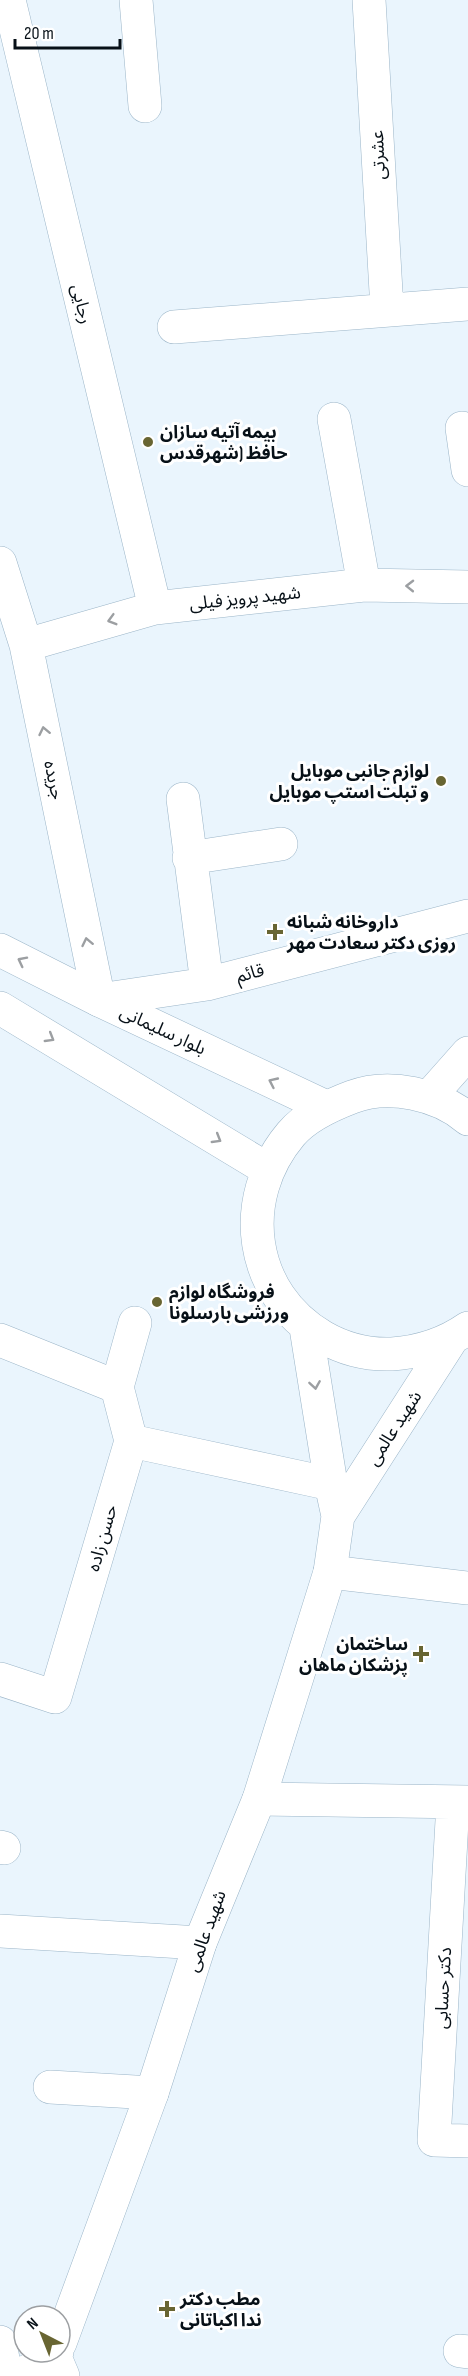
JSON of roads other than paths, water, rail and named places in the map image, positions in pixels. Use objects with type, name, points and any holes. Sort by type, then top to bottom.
[{"type":"street","name":"رجایی","points":[[9,0],[155,608]]},
{"type":"street","points":[[136,0],[145,106]]},
{"type":"street","name":"عشرتی","points":[[369,0],[387,309]]},
{"type":"street","points":[[174,327],[468,304]]},
{"type":"street","points":[[334,419],[364,585]]},
{"type":"street","points":[[462,428],[468,470]]},
{"type":"street","name":"جریده","points":[[0,563],[26,645],[99,1000]]},
{"type":"street","name":"شهید پرویز فیلی","points":[[26,645],[155,608],[364,585],[468,587]]},
{"type":"street","points":[[183,799],[207,984]]},
{"type":"street","points":[[189,858],[281,844]]},
{"type":"street","name":"قائم","points":[[99,1000],[207,984],[468,916]]},
{"type":"street","name":"بلوار سلیمانی","points":[[0,950],[99,1000],[326,1107]]},
{"type":"street","points":[[0,1008],[267,1169]]},
{"type":"street","points":[[429,1097],[468,1053]]},
{"type":"street","points":[[463,1331],[414,1353],[377,1355],[340,1347],[306,1328],[282,1303],[265,1272],[257,1238],[258,1203],[267,1169],[292,1133],[326,1107],[360,1094],[395,1091],[429,1097],[468,1119]]},
{"type":"street","name":"حسن زاده","points":[[0,1679],[55,1697],[130,1441],[117,1387],[135,1323]]},
{"type":"street","name":"شهید عالمی","points":[[72,2320],[152,2093],[200,1943],[259,1799],[330,1572],[338,1516],[306,1328]]},
{"type":"street","name":"شهید عالمی","points":[[338,1516],[463,1331]]},
{"type":"street","points":[[0,1340],[117,1387]]},
{"type":"street","points":[[130,1441],[331,1484]]},
{"type":"street","points":[[330,1572],[468,1588]]},
{"type":"street","points":[[259,1799],[461,1802]]},
{"type":"street","name":"دکتر حسابی","points":[[461,1802],[434,2140],[468,2141]]},
{"type":"street","points":[[0,1931],[200,1943]]},
{"type":"street","points":[[50,2087],[152,2093]]},
{"type":"street","points":[[0,2342],[6,2376]]},
{"type":"street","points":[[18,2376],[44,2364]]},
{"type":"place","name":"بیمه آتیه سازان حافظ (شهرقدس","points":[[148,442]]},
{"type":"place","name":"لوازم جانبی موبایل و تبلت استپ موبایل","points":[[441,781]]},
{"type":"place","name":"داروخانه شبانه روزی دکتر سعادت مهر","points":[[275,932]]},
{"type":"place","name":"فروشگاه لوازم ورزشی بارسلونا","points":[[157,1302]]},
{"type":"place","name":"ساختمان پزشکان ماهان","points":[[421,1654]]},
{"type":"place","name":"مطب دکتر ندا اکباتانی","points":[[167,2309]]}]
